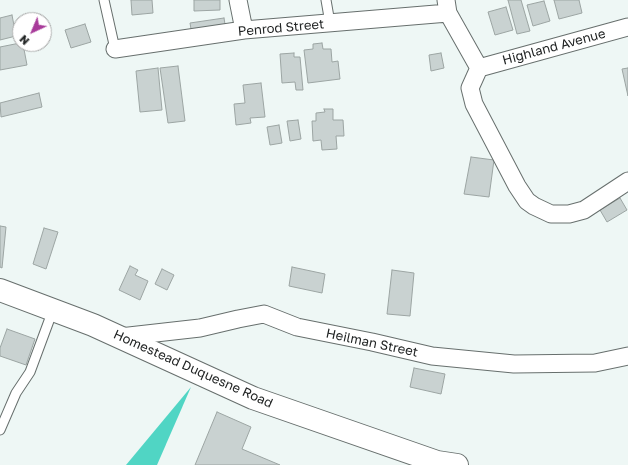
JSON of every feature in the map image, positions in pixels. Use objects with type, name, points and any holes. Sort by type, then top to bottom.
[{"type":"street","points":[[238,0],[244,30]]},
{"type":"street","name":"Penrod Street","points":[[115,49],[244,30],[330,23],[447,7]]},
{"type":"street","points":[[447,7],[479,68],[470,88],[474,104],[517,186],[527,200],[539,210],[551,214],[569,214],[584,210],[628,181]]},
{"type":"street","name":"Highland Avenue","points":[[479,68],[628,27]]},
{"type":"street","name":"Homestead Duquesne Road","points":[[0,290],[120,337],[253,398],[437,462],[457,465]]},
{"type":"street","name":"Heilman Street","points":[[120,337],[200,328],[264,314],[297,327],[432,356],[514,364],[595,364],[628,356]]},
{"type":"lane","points":[[104,0],[115,49]]},
{"type":"lane","points":[[326,0],[330,23]]},
{"type":"lane","points":[[0,430],[16,393],[30,372],[53,310]]},
{"type":"green space","points":[[191,387],[157,465],[126,465]]},
{"type":"building","points":[[131,0],[152,0],[153,13],[132,15]]},
{"type":"building","points":[[194,0],[220,0],[220,10],[194,11]]},
{"type":"building","points":[[508,0],[521,0],[530,31],[517,34]]},
{"type":"building","points":[[554,0],[579,0],[582,13],[559,19]]},
{"type":"building","points":[[544,1],[550,21],[533,26],[527,5]]},
{"type":"building","points":[[506,7],[513,30],[495,35],[488,12]]},
{"type":"building","points":[[12,15],[12,37],[0,40],[0,18]]},
{"type":"building","points":[[224,18],[226,30],[192,35],[190,23]]},
{"type":"building","points":[[85,24],[91,42],[71,48],[65,30]]},
{"type":"building","points":[[322,43],[323,49],[331,49],[332,62],[338,61],[340,79],[308,83],[304,50],[313,49],[313,44]]},
{"type":"building","points":[[12,45],[12,52],[25,52],[27,65],[0,70],[0,47]]},
{"type":"building","points":[[294,53],[294,57],[300,57],[303,90],[296,90],[295,82],[282,83],[280,54]]},
{"type":"building","points":[[441,53],[444,68],[431,71],[429,55]]},
{"type":"building","points":[[178,66],[185,121],[168,123],[160,68]]},
{"type":"building","points":[[158,68],[162,110],[140,112],[136,71]]},
{"type":"building","points":[[628,68],[628,96],[622,69]]},
{"type":"building","points":[[261,83],[265,117],[250,118],[251,123],[236,125],[234,104],[245,103],[243,85]]},
{"type":"building","points":[[39,93],[42,107],[1,117],[0,103]]},
{"type":"building","points":[[324,109],[333,109],[333,120],[343,120],[344,136],[336,136],[337,149],[322,150],[321,140],[313,141],[312,121],[316,121],[316,113],[325,112]]},
{"type":"building","points":[[298,120],[301,139],[290,141],[287,121]]},
{"type":"building","points":[[279,125],[282,143],[270,145],[267,127]]},
{"type":"building","points":[[471,157],[494,160],[489,197],[464,194]]},
{"type":"building","points":[[620,198],[627,210],[607,222],[600,210]]},
{"type":"building","points":[[0,226],[6,227],[2,268],[0,267]]},
{"type":"building","points":[[44,228],[58,232],[46,269],[33,264]]},
{"type":"building","points":[[130,266],[138,270],[135,275],[148,281],[140,300],[119,290]]},
{"type":"building","points":[[292,267],[325,274],[322,293],[289,286]]},
{"type":"building","points":[[162,269],[174,275],[167,290],[155,284]]},
{"type":"building","points":[[392,270],[414,273],[410,316],[387,314]]},
{"type":"building","points":[[7,329],[35,339],[26,365],[0,356],[0,348]]},
{"type":"building","points":[[414,368],[445,374],[441,394],[410,387]]},
{"type":"building","points":[[217,412],[251,427],[242,449],[280,465],[195,465]]}]
